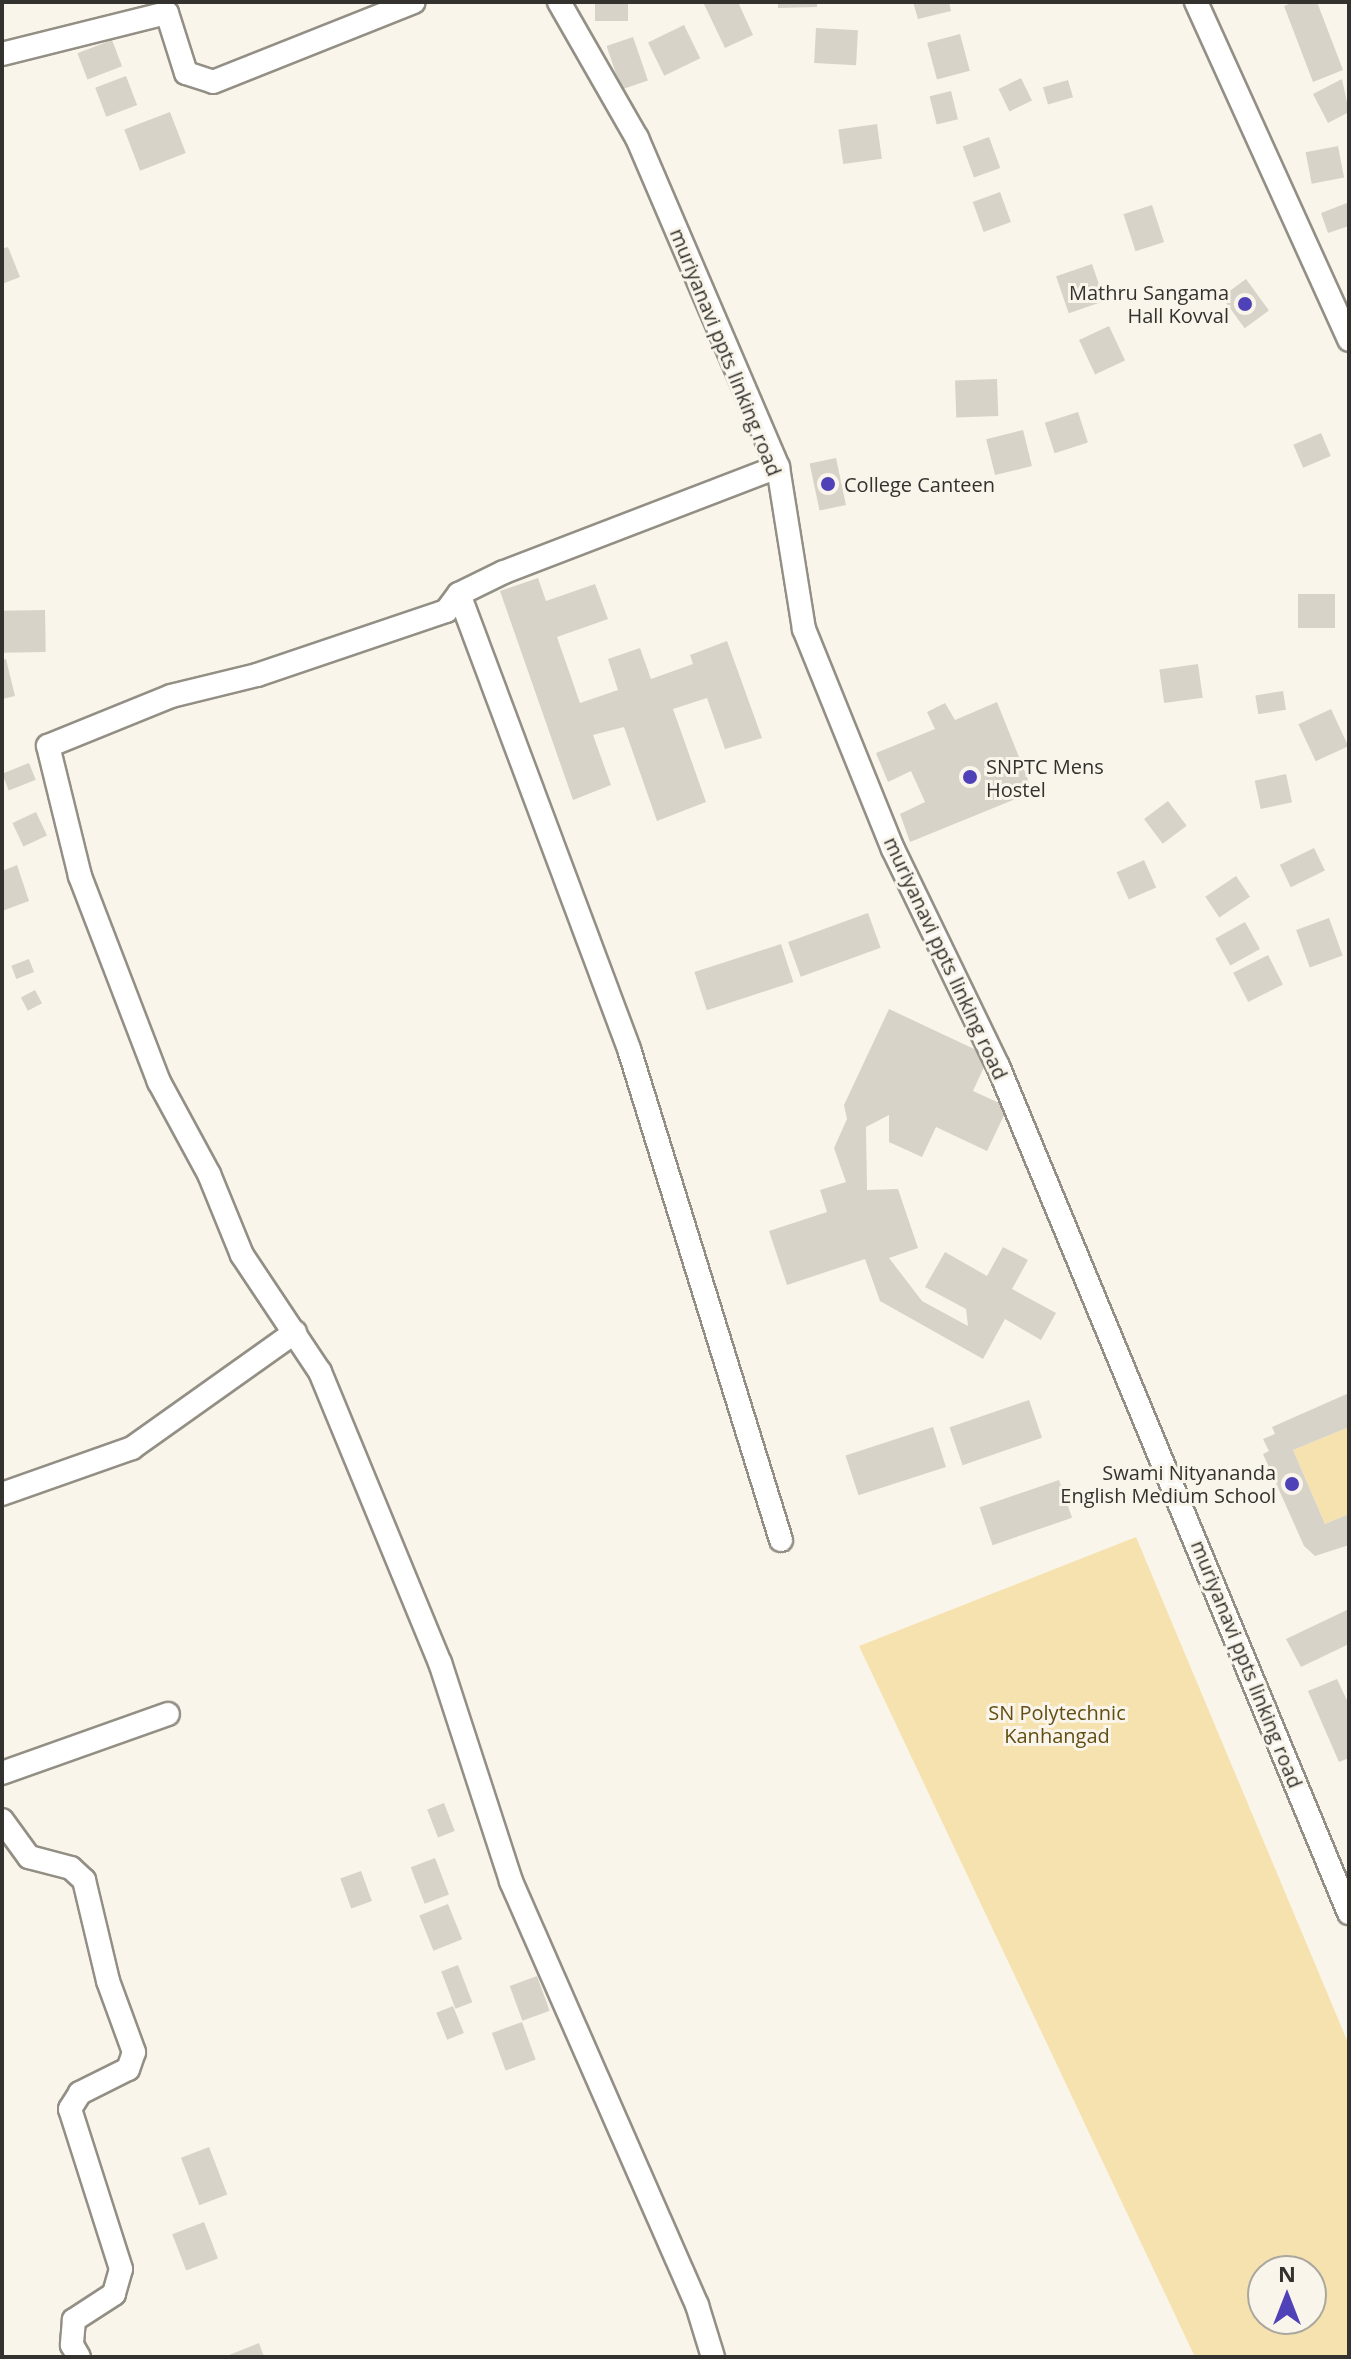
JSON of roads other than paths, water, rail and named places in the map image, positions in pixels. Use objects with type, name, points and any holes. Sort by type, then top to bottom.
[{"type":"street","points":[[2,54],[167,13],[186,73],[213,82],[414,2]]},
{"type":"street","name":"muriyanavi ppts linking road","points":[[559,2],[637,138],[778,467],[804,629],[893,849],[998,1066],[1349,1913]]},
{"type":"street","points":[[1196,2],[1349,340]]},
{"type":"street","points":[[713,2357],[687,2280],[511,1881],[428,1630],[320,1372],[242,1255],[209,1174],[159,1082],[80,876],[48,746],[171,696],[257,675],[446,611],[459,594],[778,467]]},
{"type":"street","points":[[459,594],[629,1049],[781,1540]]},
{"type":"street","points":[[2,1494],[132,1448],[295,1332]]},
{"type":"street","points":[[2,1773],[168,1714]]},
{"type":"street","points":[[2,1820],[29,1857],[39,1865],[71,1868],[84,1880],[108,1981],[134,2052],[128,2069],[80,2093],[70,2109],[121,2269],[114,2294],[74,2320],[72,2345],[79,2357]]},
{"type":"place","name":"Mathru Sangama Hall Kovval","points":[[1245,304]]},
{"type":"place","name":"College Canteen","points":[[828,484]]},
{"type":"place","name":"SNPTC Mens Hostel","points":[[970,777]]},
{"type":"place","name":"Swami Nityananda English Medium School","points":[[1292,1484]]},
{"type":"park label","name":"SN Polytechnic Kanhangad","points":[[1057,1724]]}]
